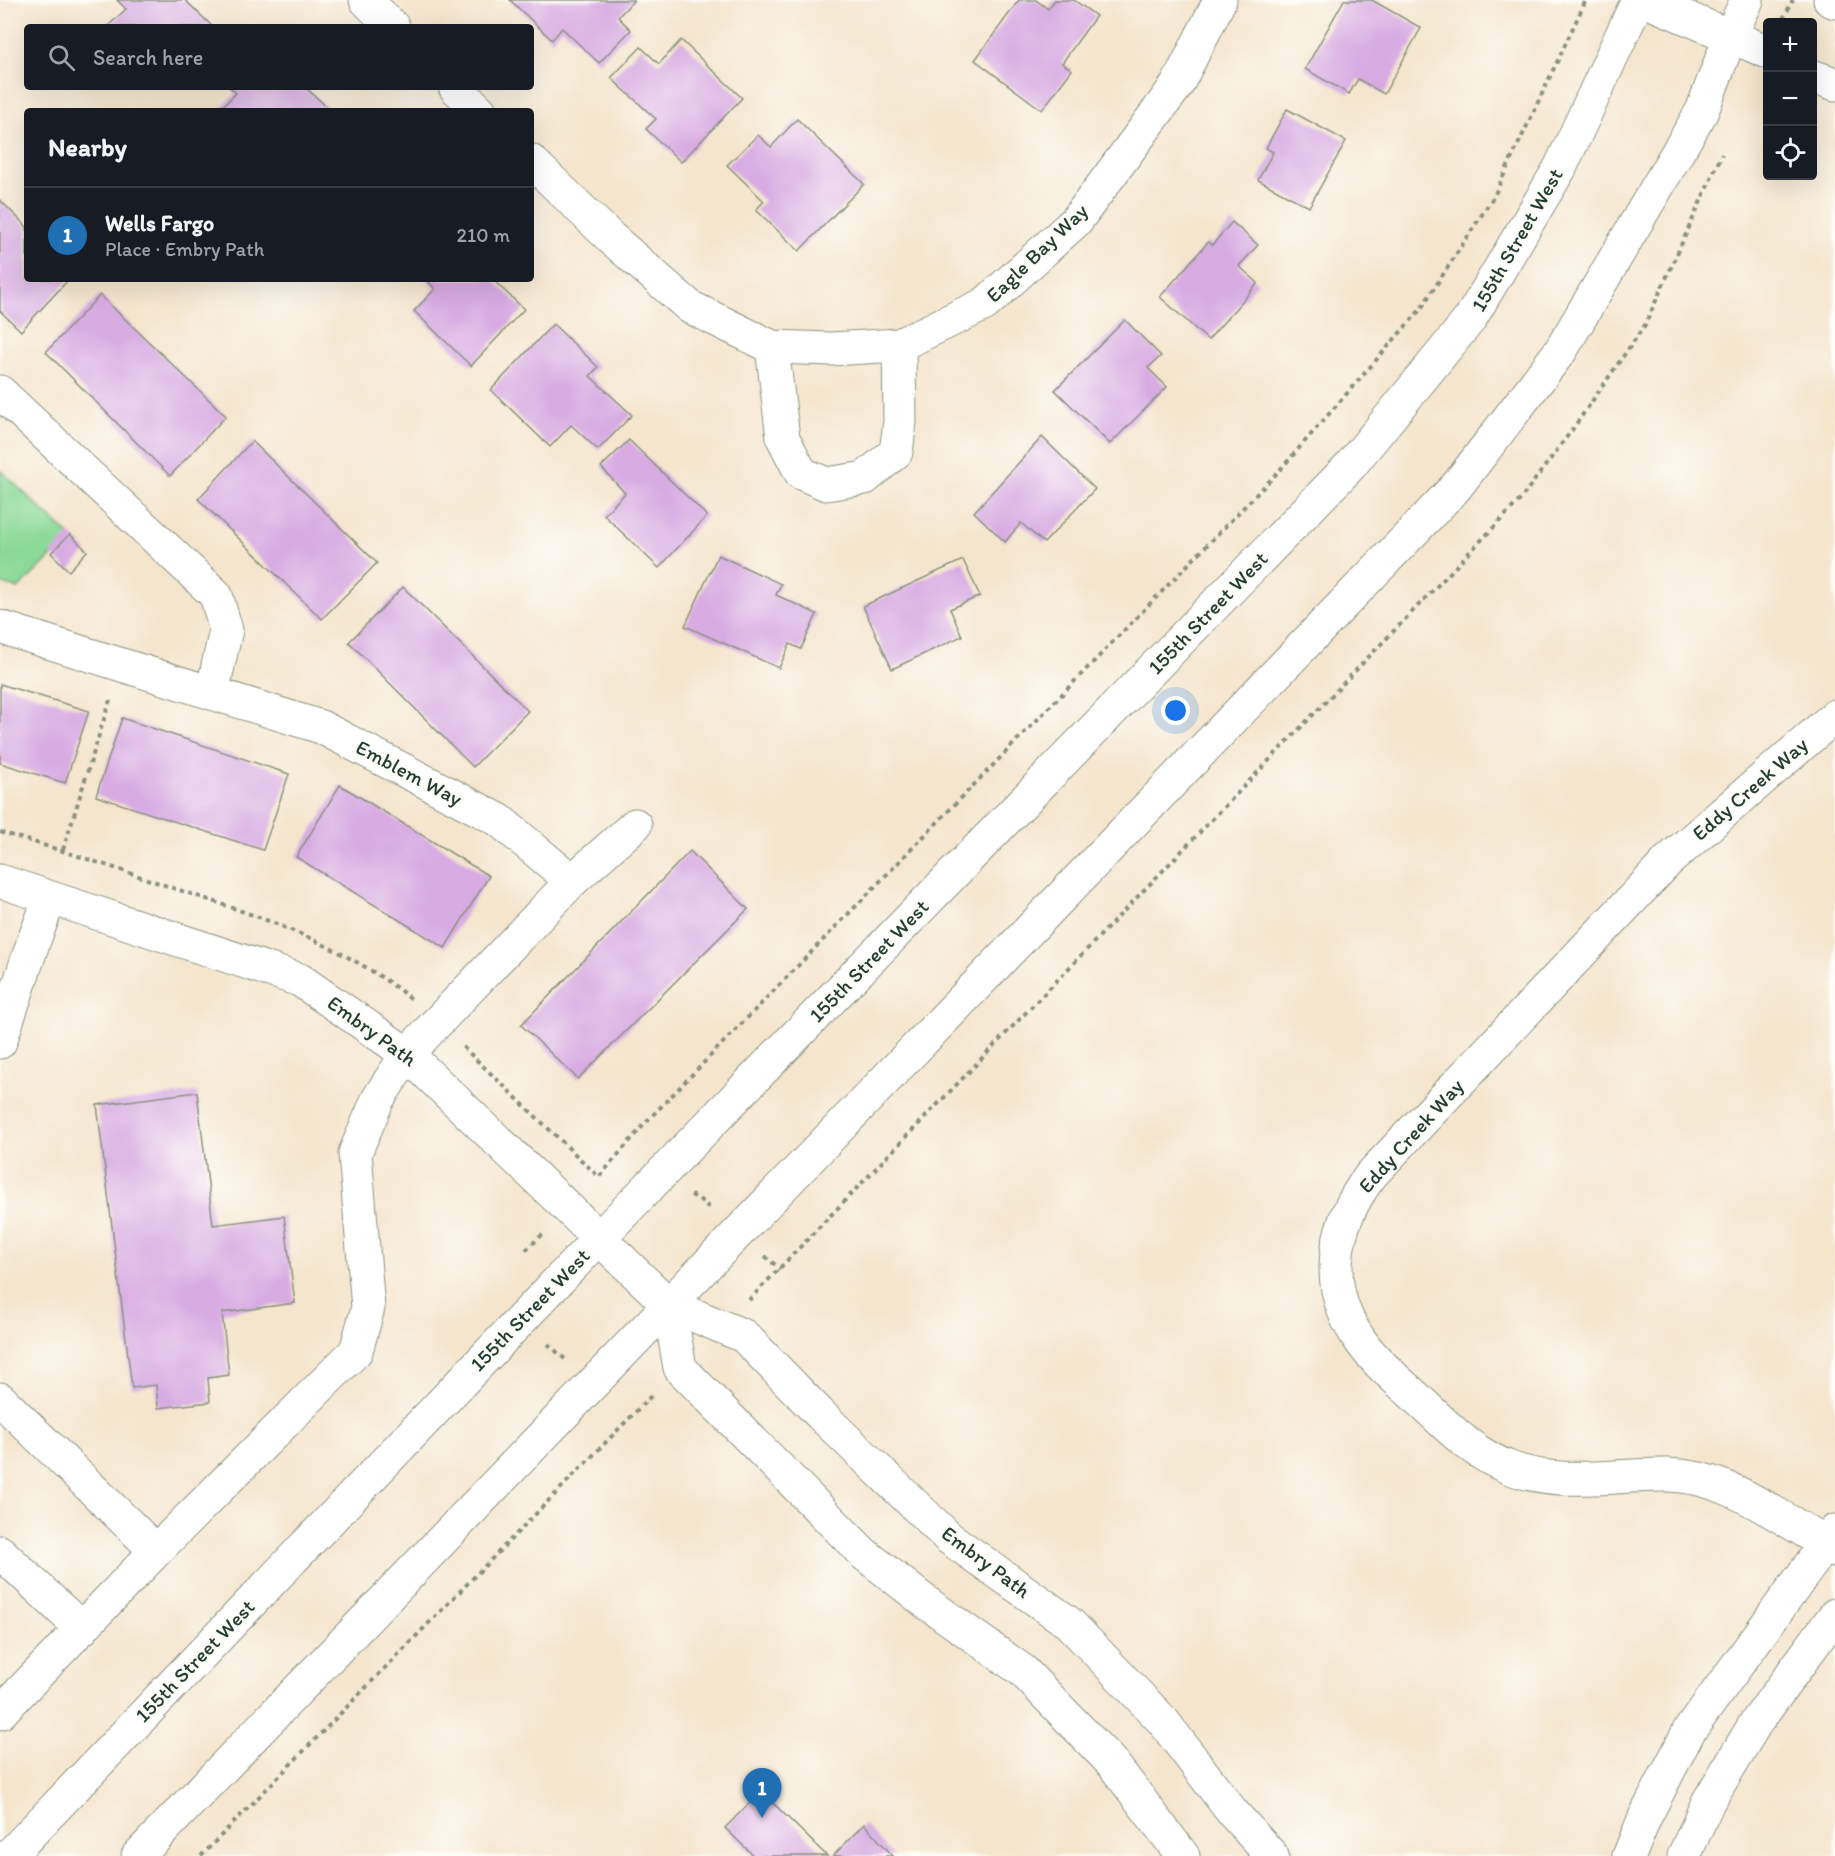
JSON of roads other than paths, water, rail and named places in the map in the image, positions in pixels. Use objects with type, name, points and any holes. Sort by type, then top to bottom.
[{"type":"street","points":[[366,0],[390,24]]},
{"type":"street","name":"Eagle Bay Way","points":[[534,163],[611,238],[690,307],[772,347],[831,349],[899,345],[985,304],[1076,221],[1177,85],[1220,0]]},
{"type":"street","name":"155th Street West","points":[[9,1856],[600,1237],[1350,466],[1470,319],[1560,168],[1638,0]]},
{"type":"street","points":[[1644,0],[1763,50]]},
{"type":"street","points":[[138,1856],[1456,487],[1561,350],[1702,111],[1730,37],[1747,0]]},
{"type":"street","points":[[1830,0],[1835,2]]},
{"type":"street","points":[[1817,78],[1835,84]]},
{"type":"street","points":[[458,90],[477,108]]},
{"type":"street","points":[[772,347],[783,438],[801,472],[826,484],[865,478],[896,452],[900,422],[899,345]]},
{"type":"street","points":[[0,392],[216,595],[226,630],[212,693]]},
{"type":"street","name":"Emblem Way","points":[[0,627],[321,727],[499,820],[572,881]]},
{"type":"street","name":"Eddy Creek Way","points":[[1832,1542],[1760,1503],[1702,1480],[1671,1475],[1558,1478],[1534,1475],[1489,1459],[1451,1430],[1376,1360],[1362,1343],[1350,1323],[1342,1302],[1337,1280],[1336,1257],[1347,1214],[1371,1175],[1668,861],[1835,716]]},
{"type":"street","points":[[7,1694],[82,1629],[156,1551],[356,1351],[368,1308],[355,1153],[378,1099],[407,1054],[437,1022],[572,881],[635,825]]},
{"type":"street","name":"Embry Path","points":[[0,881],[300,980],[407,1054],[669,1305],[744,1336],[821,1416],[949,1538],[1069,1623],[1163,1721],[1267,1854]]},
{"type":"street","points":[[0,1042],[50,898]]},
{"type":"street","points":[[669,1305],[680,1368],[864,1553],[927,1603],[1023,1671],[1113,1764],[1183,1856]]},
{"type":"street","points":[[0,1399],[156,1551]]},
{"type":"street","points":[[1629,1856],[1645,1817],[1689,1731],[1832,1542]]},
{"type":"street","points":[[0,1552],[82,1629]]},
{"type":"street","points":[[1684,1856],[1708,1802],[1755,1724],[1835,1615]]},
{"type":"place","name":"Wells Fargo","points":[[762,1818]]}]
